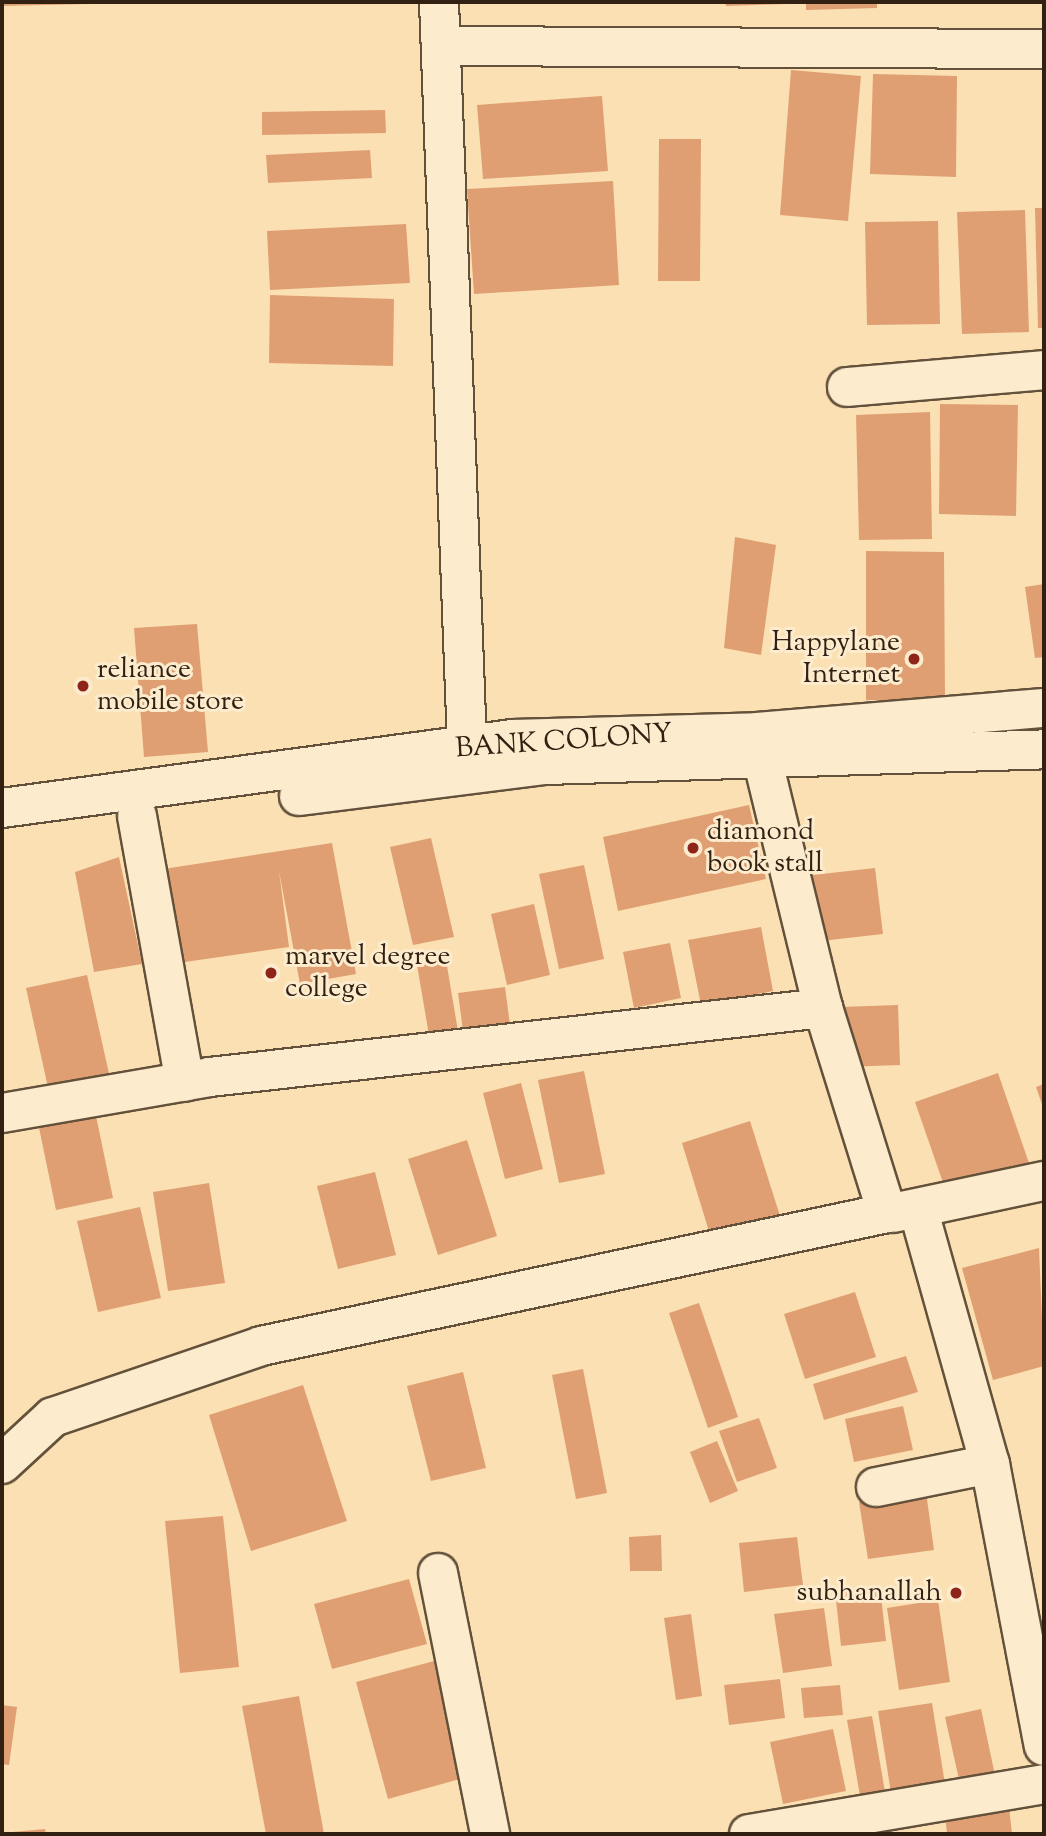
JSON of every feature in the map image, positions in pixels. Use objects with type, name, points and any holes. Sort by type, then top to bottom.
[{"type":"street","points":[[439,2],[467,746]]},
{"type":"street","points":[[442,46],[1044,49]]},
{"type":"street","points":[[847,387],[1044,370]]},
{"type":"street","name":"BANK COLONY","points":[[2,808],[467,746],[1044,708]]},
{"type":"street","points":[[2,832],[546,765],[1044,750]]},
{"type":"street","points":[[762,758],[822,1008],[903,1212],[990,1464],[1044,1746]]},
{"type":"street","points":[[137,816],[185,1082]]},
{"type":"street","points":[[2,1113],[185,1082],[822,1008]]},
{"type":"street","points":[[2,1464],[53,1417],[261,1346],[1044,1181]]},
{"type":"street","points":[[876,1488],[990,1464]]},
{"type":"street","points":[[438,1573],[490,1834]]},
{"type":"street","points":[[749,1834],[1044,1784]]},
{"type":"building","points":[[2,2],[90,2],[90,4],[2,6]]},
{"type":"building","points":[[725,2],[787,2],[788,4],[726,6]]},
{"type":"building","points":[[806,2],[877,2],[877,8],[806,10]]},
{"type":"building","points":[[791,70],[861,76],[848,221],[780,215]]},
{"type":"building","points":[[873,74],[957,76],[956,177],[870,174]]},
{"type":"building","points":[[602,96],[608,171],[483,179],[477,105]]},
{"type":"building","points":[[385,110],[386,133],[262,135],[262,112]]},
{"type":"building","points":[[659,139],[701,139],[700,281],[658,281]]},
{"type":"building","points":[[370,150],[372,178],[268,183],[266,155]]},
{"type":"building","points":[[613,181],[619,285],[474,294],[467,189]]},
{"type":"building","points":[[1035,208],[1044,208],[1044,328],[1038,328]]},
{"type":"building","points":[[1025,210],[1029,332],[962,334],[957,212]]},
{"type":"building","points":[[938,221],[940,324],[867,325],[865,222]]},
{"type":"building","points":[[406,224],[410,283],[270,290],[267,231]]},
{"type":"building","points":[[270,295],[394,299],[393,366],[269,363]]},
{"type":"building","points":[[940,404],[1018,405],[1016,516],[939,514]]},
{"type":"building","points":[[930,412],[932,539],[859,540],[856,415]]},
{"type":"building","points":[[735,537],[776,545],[761,655],[724,648]]},
{"type":"building","points":[[866,551],[944,552],[945,700],[866,700]]},
{"type":"building","points":[[1044,584],[1044,657],[1035,658],[1025,587]]},
{"type":"building","points":[[197,624],[208,752],[144,757],[134,628]]},
{"type":"building","points":[[749,805],[766,879],[618,911],[603,837]]},
{"type":"building","points":[[431,838],[454,937],[413,945],[390,847]]},
{"type":"building","points":[[332,843],[356,974],[300,984],[279,871],[289,947],[171,964],[157,870]]},
{"type":"building","points":[[119,857],[142,964],[94,972],[75,872]]},
{"type":"building","points":[[584,865],[604,959],[559,969],[539,874]]},
{"type":"building","points":[[875,868],[883,934],[812,942],[804,876]]},
{"type":"building","points":[[534,904],[550,975],[507,985],[491,914]]},
{"type":"building","points":[[761,927],[773,991],[701,1005],[688,940]]},
{"type":"building","points":[[670,943],[681,998],[634,1008],[623,952]]},
{"type":"building","points":[[446,960],[459,1037],[430,1041],[417,965]]},
{"type":"building","points":[[87,975],[110,1078],[49,1092],[26,988]]},
{"type":"building","points":[[505,987],[512,1040],[465,1046],[458,993]]},
{"type":"building","points":[[898,1005],[900,1065],[843,1067],[840,1007]]},
{"type":"building","points":[[584,1071],[605,1174],[559,1183],[538,1080]]},
{"type":"building","points":[[998,1073],[1031,1169],[948,1197],[915,1102]]},
{"type":"building","points":[[521,1083],[543,1169],[505,1179],[483,1093]]},
{"type":"building","points":[[1044,1084],[1044,1110],[1036,1087]]},
{"type":"building","points":[[94,1106],[113,1198],[56,1210],[37,1118]]},
{"type":"building","points":[[750,1121],[780,1216],[711,1238],[682,1143]]},
{"type":"building","points":[[467,1140],[497,1236],[438,1255],[408,1159]]},
{"type":"building","points":[[375,1172],[396,1255],[338,1269],[317,1186]]},
{"type":"building","points":[[209,1183],[225,1283],[168,1291],[153,1192]]},
{"type":"building","points":[[140,1207],[161,1298],[98,1312],[77,1221]]},
{"type":"building","points":[[1039,1248],[1044,1366],[993,1380],[962,1268]]},
{"type":"building","points":[[855,1292],[876,1357],[805,1379],[784,1314]]},
{"type":"building","points":[[699,1303],[738,1417],[708,1428],[669,1313]]},
{"type":"building","points":[[906,1356],[918,1392],[824,1420],[813,1384]]},
{"type":"building","points":[[583,1369],[607,1493],[576,1499],[552,1375]]},
{"type":"building","points":[[463,1372],[486,1468],[431,1481],[407,1386]]},
{"type":"building","points":[[303,1385],[347,1521],[251,1551],[209,1415]]},
{"type":"building","points":[[903,1406],[913,1450],[854,1462],[845,1419]]},
{"type":"building","points":[[759,1418],[777,1468],[737,1482],[719,1431]]},
{"type":"building","points":[[717,1441],[738,1491],[710,1503],[690,1452]]},
{"type":"building","points":[[926,1492],[934,1550],[868,1559],[859,1502]]},
{"type":"building","points":[[223,1516],[239,1667],[180,1673],[165,1521]]},
{"type":"building","points":[[661,1535],[662,1571],[630,1571],[629,1537]]},
{"type":"building","points":[[797,1537],[803,1585],[744,1592],[739,1543]]},
{"type":"building","points":[[409,1579],[427,1644],[332,1669],[314,1604]]},
{"type":"building","points":[[880,1586],[886,1641],[841,1646],[835,1591]]},
{"type":"building","points":[[938,1600],[950,1682],[899,1690],[887,1608]]},
{"type":"building","points":[[824,1608],[832,1666],[783,1673],[774,1614]]},
{"type":"building","points":[[691,1614],[702,1696],[676,1700],[664,1618]]},
{"type":"building","points":[[434,1661],[467,1777],[388,1799],[356,1682]]},
{"type":"building","points":[[780,1679],[785,1718],[729,1725],[724,1685]]},
{"type":"building","points":[[840,1685],[843,1715],[804,1718],[801,1688]]},
{"type":"building","points":[[299,1696],[324,1834],[266,1834],[242,1706]]},
{"type":"building","points":[[932,1703],[945,1784],[891,1793],[878,1711]]},
{"type":"building","points":[[2,1705],[17,1707],[9,1765],[2,1764]]},
{"type":"building","points":[[981,1709],[996,1780],[961,1788],[945,1717]]},
{"type":"building","points":[[872,1716],[885,1792],[860,1796],[847,1720]]},
{"type":"building","points":[[833,1729],[846,1791],[783,1804],[770,1742]]},
{"type":"building","points":[[1009,1807],[1012,1834],[947,1834],[945,1814]]},
{"type":"building","points":[[45,1829],[46,1834],[12,1834],[12,1832]]},
{"type":"place","name":"Happylane Internet","points":[[914,659]]},
{"type":"place","name":"reliance mobile store","points":[[83,686]]},
{"type":"place","name":"diamond book stall","points":[[693,848]]},
{"type":"place","name":"marvel degree college","points":[[271,973]]},
{"type":"place","name":"subhanallah","points":[[956,1593]]}]
